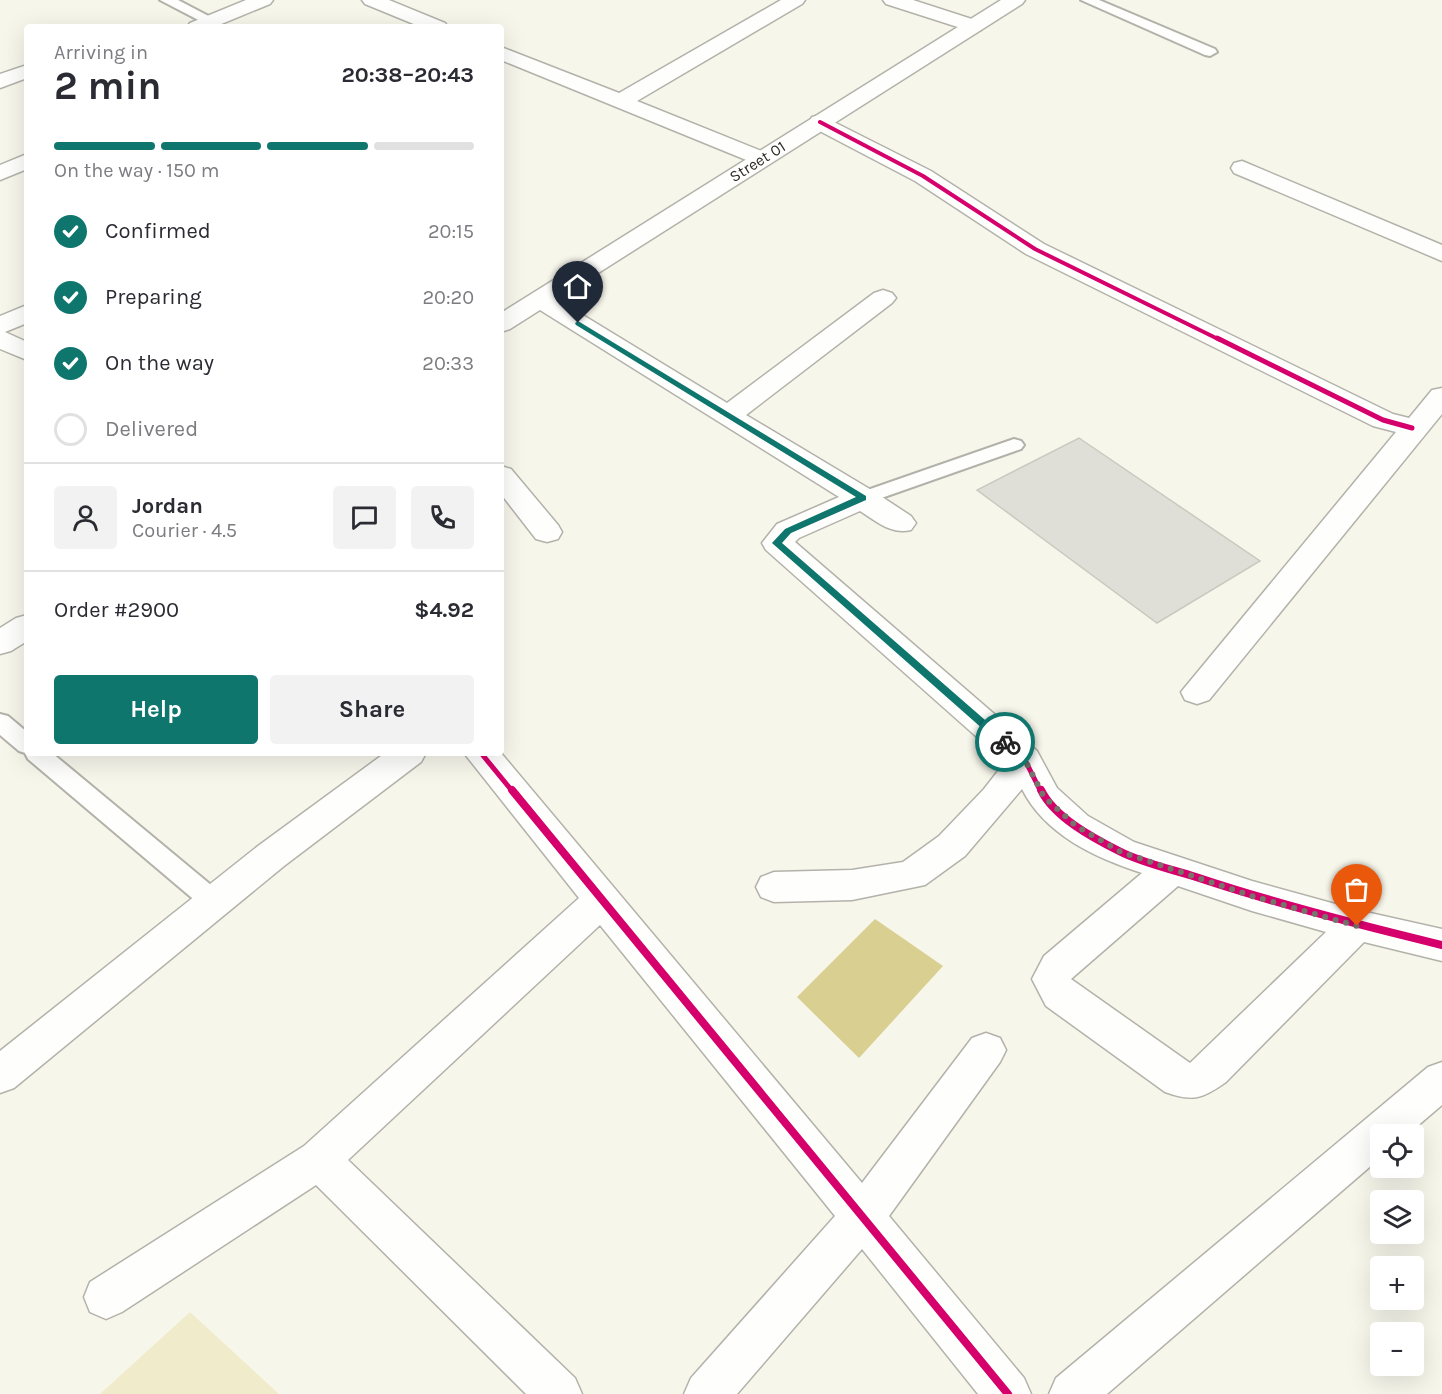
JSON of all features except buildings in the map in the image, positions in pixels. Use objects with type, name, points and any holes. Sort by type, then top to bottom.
[{"type":"street","points":[[204,24],[263,0]]},
{"type":"street","points":[[372,0],[431,24]]},
{"type":"street","points":[[621,101],[795,0]]},
{"type":"street","points":[[893,0],[974,26]]},
{"type":"street","name":"Street 01","points":[[504,322],[1015,0]]},
{"type":"street","points":[[504,54],[761,159]]},
{"type":"street","points":[[0,82],[24,72]]},
{"type":"street","points":[[820,122],[923,176],[1035,249],[1383,420],[1412,428]]},
{"type":"street","points":[[0,173],[24,162]]},
{"type":"street","points":[[1242,168],[1442,254]]},
{"type":"street","points":[[729,415],[883,298]]},
{"type":"street","points":[[541,300],[901,523]]},
{"type":"street","points":[[9,344],[24,318]]},
{"type":"street","points":[[1197,692],[1364,491],[1412,428],[1431,412],[1442,396]]},
{"type":"street","points":[[504,479],[548,532]]},
{"type":"street","points":[[863,498],[788,531],[777,543],[1025,760],[1044,797],[1076,826],[1121,852],[1171,870],[1357,926],[1440,944]]},
{"type":"street","points":[[0,643],[24,628]]},
{"type":"street","points":[[0,1075],[271,856],[405,756]]},
{"type":"street","points":[[483,756],[1008,1394]]},
{"type":"street","points":[[774,887],[852,885],[912,875],[952,846],[996,798],[1025,760]]},
{"type":"street","points":[[1171,870],[1059,967],[1050,980],[1060,994],[1179,1079],[1196,1081],[1212,1070],[1357,926]]},
{"type":"street","points":[[106,1297],[319,1160],[603,900]]},
{"type":"street","points":[[707,1394],[862,1217],[986,1050]]},
{"type":"street","points":[[1071,1394],[1442,1080]]},
{"type":"street","points":[[319,1160],[559,1394]]},
{"type":"lane","points":[[167,0],[204,24]]},
{"type":"lane","points":[[1088,0],[1210,52]]},
{"type":"lane","points":[[863,498],[1014,445]]},
{"type":"lane","points":[[0,722],[24,742]]},
{"type":"lane","points":[[40,756],[214,902]]},
{"type":"shaded area","points":[[875,919],[943,966],[859,1058],[797,997]]},
{"type":"shaded area","points":[[190,1312],[279,1394],[100,1394]]},
{"type":"cycle path","points":[[820,122],[923,176],[1035,249],[1383,420],[1412,428]]},
{"type":"cycle path","points":[[863,498],[788,531],[777,543],[1025,760],[1044,797],[1075,826],[1121,852],[1252,896],[1357,925],[1442,945]]},
{"type":"cycle path","points":[[483,756],[1008,1394]]},
{"type":"way so far","points":[[1005,742],[1025,760],[1044,797],[1076,826],[1121,852],[1252,896],[1357,926]]},
{"type":"route","points":[[578,323],[863,498],[788,531],[777,543],[1005,742]]}]
